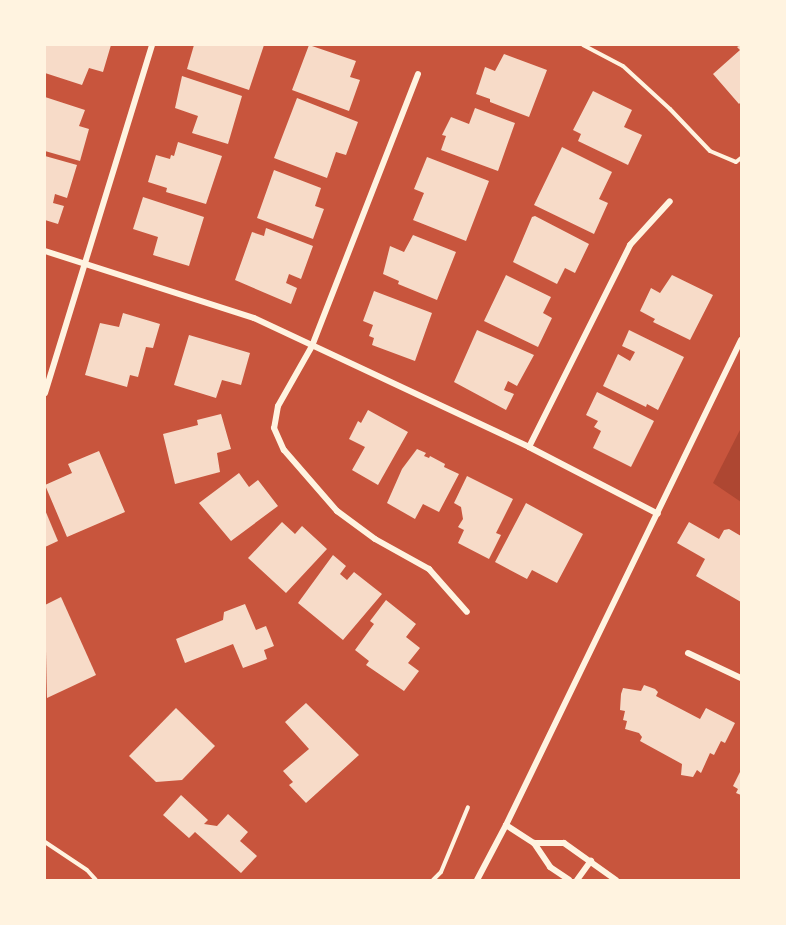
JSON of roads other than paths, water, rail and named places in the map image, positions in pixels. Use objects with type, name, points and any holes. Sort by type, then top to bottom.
[{"type":"street","points":[[45,393],[152,45]]},
{"type":"street","points":[[418,74],[312,346],[278,406],[274,428],[284,450],[337,511],[375,539],[429,569],[467,612]]},
{"type":"street","points":[[529,447],[630,245],[670,201]]},
{"type":"street","points":[[45,251],[254,318],[529,447],[658,514]]},
{"type":"street","points":[[477,880],[506,825],[741,340]]},
{"type":"street","points":[[688,653],[741,678]]},
{"type":"street","points":[[506,825],[534,843],[550,867],[568,880]]},
{"type":"street","points":[[534,843],[564,843],[616,880]]},
{"type":"street","points":[[578,880],[591,861]]}]
